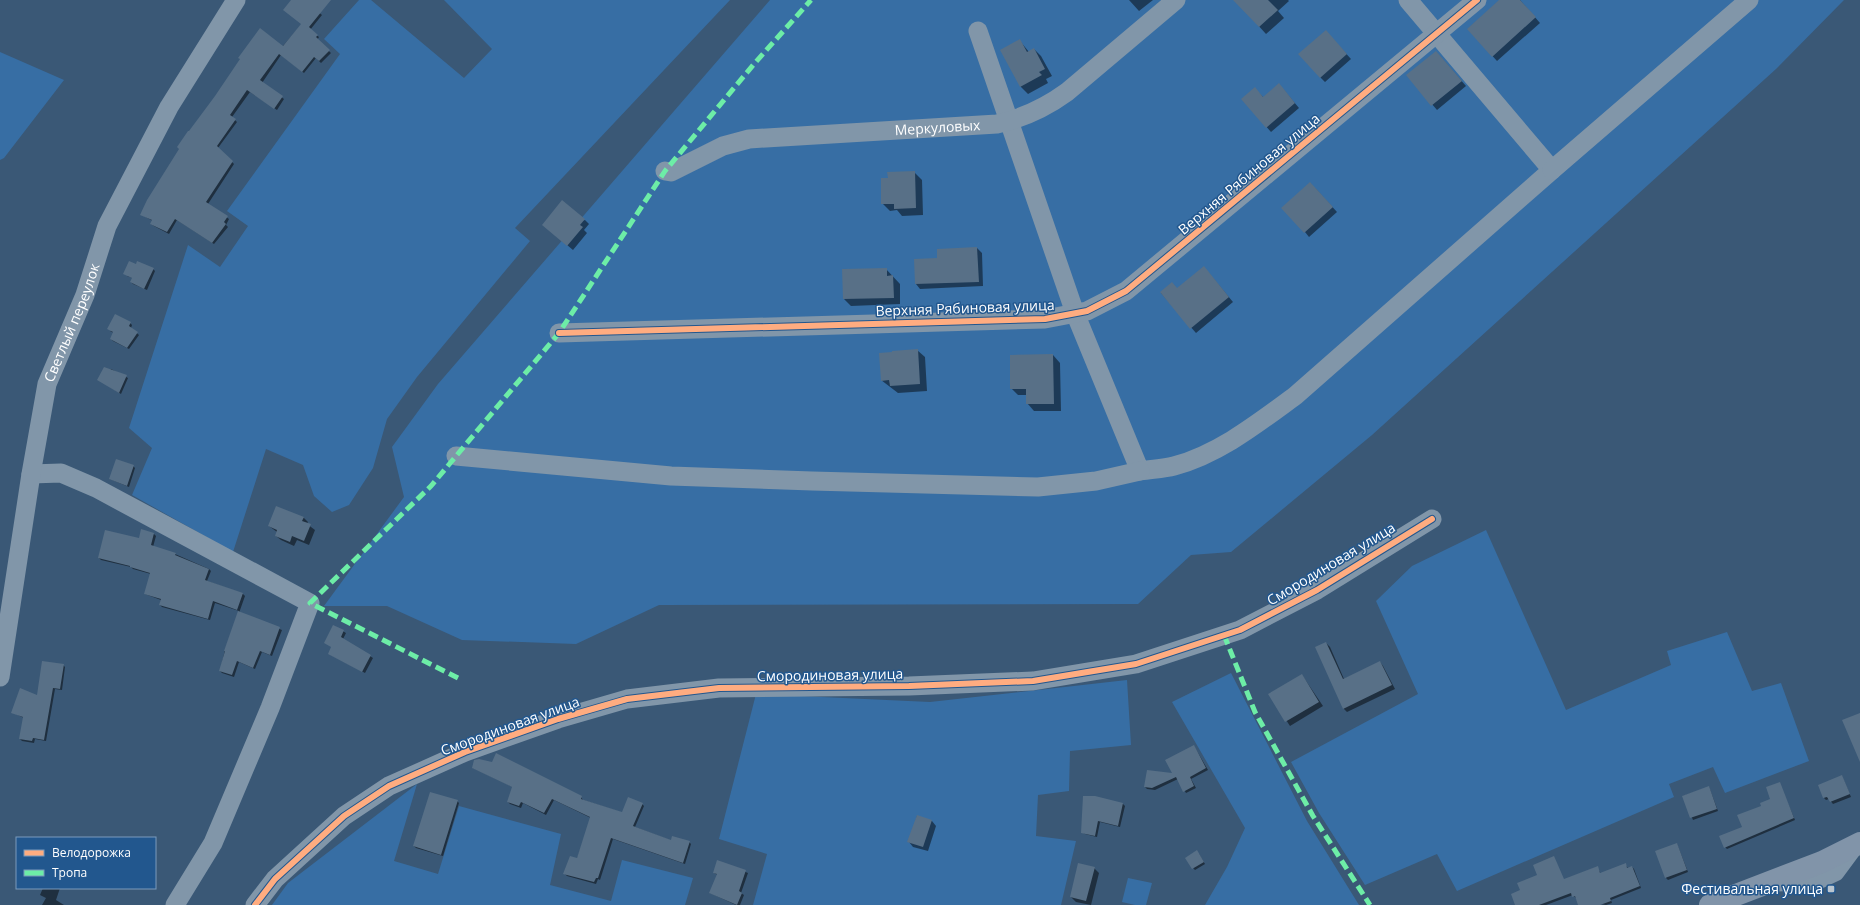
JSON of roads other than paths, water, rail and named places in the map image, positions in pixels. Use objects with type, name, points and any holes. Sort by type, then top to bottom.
[{"type":"main road","points":[[1710,905],[1822,862],[1858,844]]},
{"type":"street","name":"Светлый переулок","points":[[0,677],[31,474],[47,384],[85,295],[108,226],[169,107],[236,0]]},
{"type":"street","name":"Меркуловых","points":[[665,171],[671,172],[723,146],[749,140],[997,124],[1028,115],[1054,102],[1176,0]]},
{"type":"street","points":[[1408,0],[1552,170]]},
{"type":"street","name":"Верхняя Рябиновая улица","points":[[559,333],[1037,319],[1087,311],[1126,291],[1478,0]]},
{"type":"street","points":[[456,456],[672,476],[1038,487],[1096,481],[1140,471],[1173,466],[1207,454],[1252,428],[1295,396],[1552,170],[1749,0]]},
{"type":"street","points":[[978,31],[1075,314],[1140,471]]},
{"type":"street","points":[[31,474],[61,473],[96,488],[310,603],[270,708],[213,843],[175,905]]},
{"type":"street","name":"Смородиновая улица","points":[[255,905],[275,879],[344,816],[389,786],[465,752],[558,719],[627,699],[719,688],[909,686],[1033,681],[1136,664],[1240,630],[1317,590],[1432,519]]},
{"type":"place","name":"Фестивальная улица","points":[[1831,889]]}]
